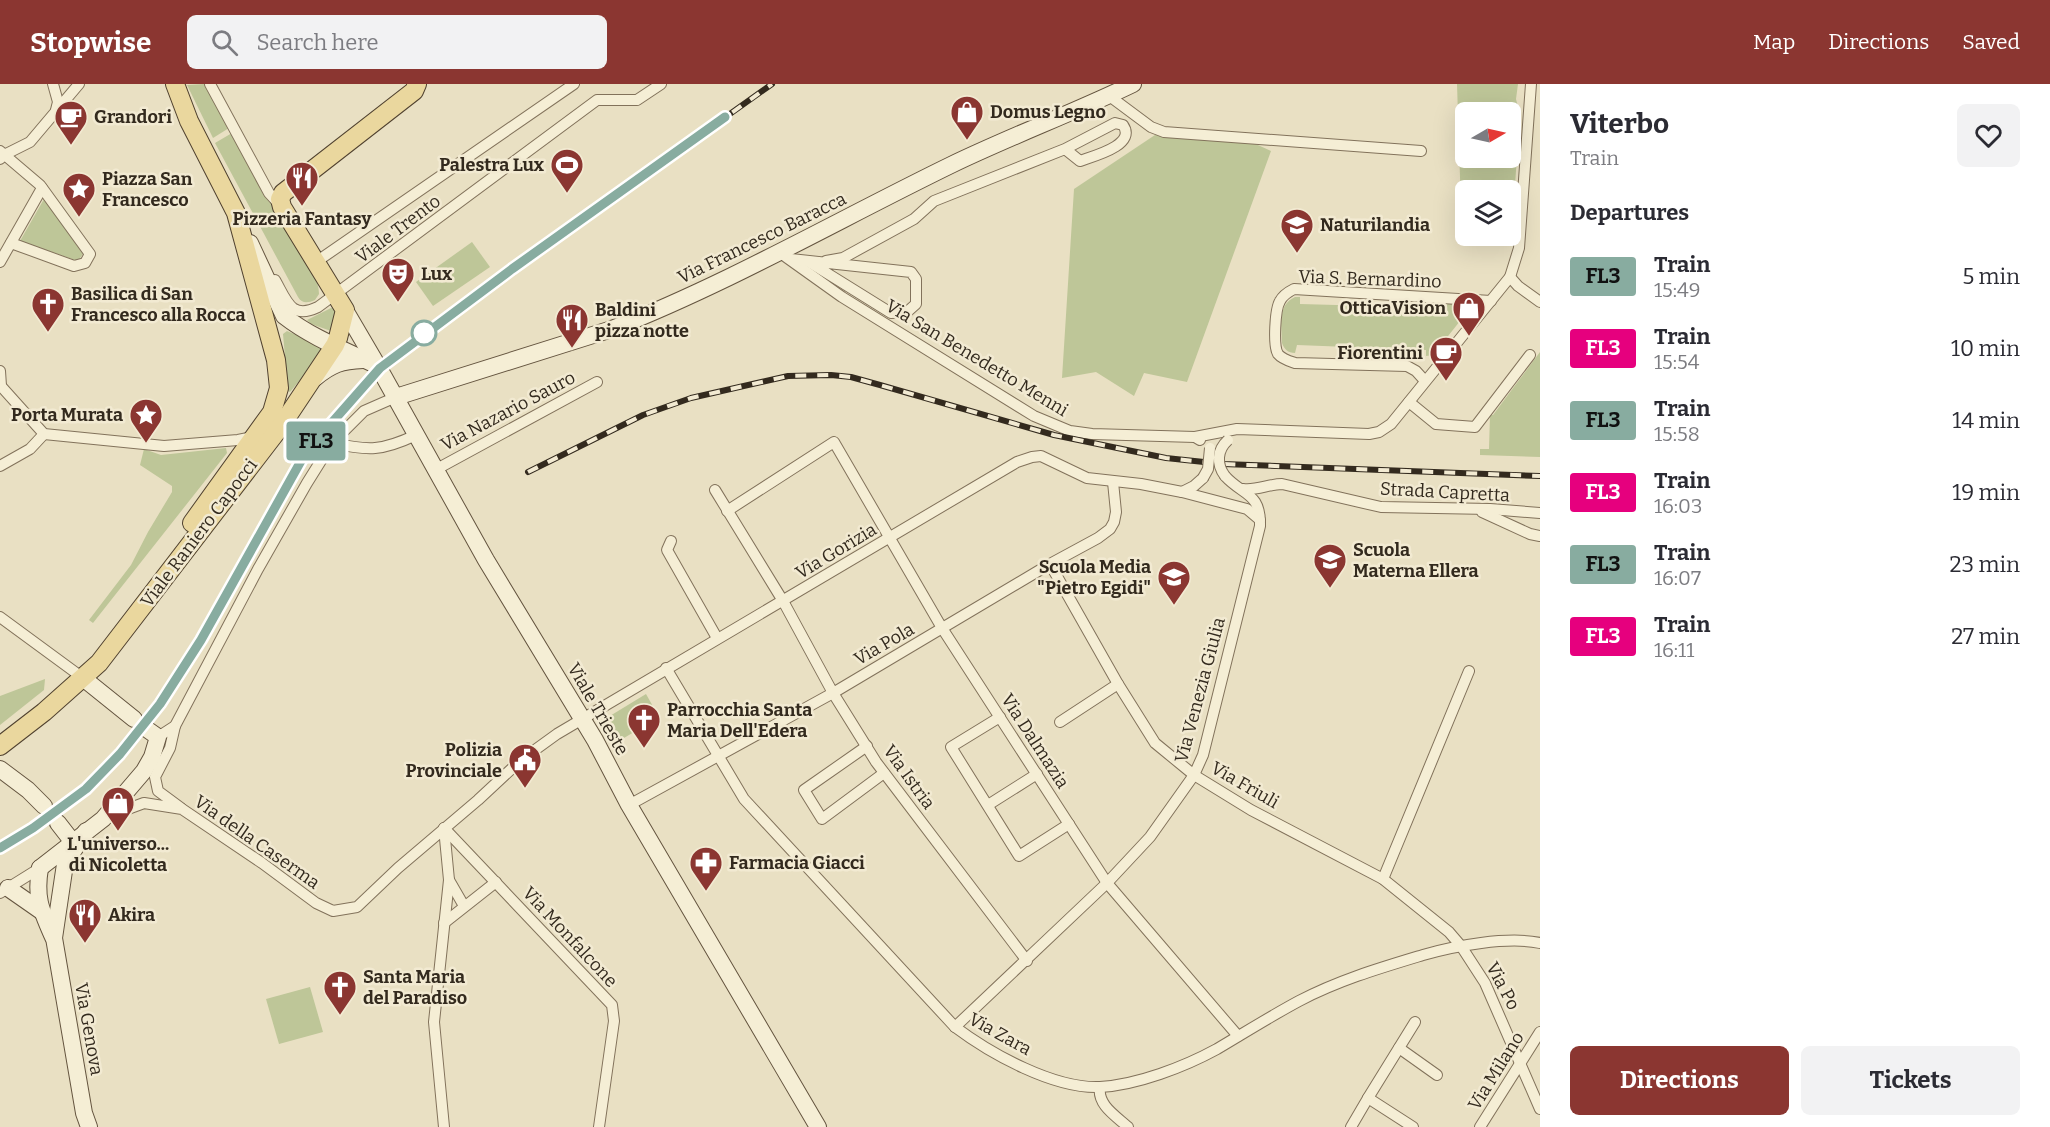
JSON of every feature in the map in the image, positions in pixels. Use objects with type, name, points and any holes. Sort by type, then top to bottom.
[{"type":"main road","points":[[175,84],[189,120],[284,316],[294,325],[371,363]]},
{"type":"main road","points":[[340,303],[283,200],[414,91],[417,84]]},
{"type":"main road","name":"Via Francesco Baracca","points":[[396,397],[612,329],[783,255],[952,164],[1133,84]]},
{"type":"main road","name":"Viale Raniero Capocci","points":[[83,678],[91,658],[256,436],[272,412],[279,392],[276,360],[236,213]]},
{"type":"main road","name":"Viale Raniero Capocci","points":[[0,746],[45,712],[99,663],[113,645],[281,426],[310,383],[338,339],[340,303]]},
{"type":"main road","name":"Viale Trieste","points":[[340,303],[371,363],[396,397],[486,560],[582,720],[629,805],[818,1127]]},
{"type":"main road","points":[[310,383],[330,366],[348,361],[371,363]]},
{"type":"main road","points":[[83,678],[134,719]]},
{"type":"main road","points":[[49,911],[38,882],[40,867],[103,819],[144,771],[152,757],[153,734]]},
{"type":"main road","points":[[0,769],[28,790],[44,807]]},
{"type":"main road","points":[[58,823],[72,841]]},
{"type":"main road","points":[[49,911],[65,864],[86,831]]},
{"type":"main road","points":[[4,890],[49,911]]},
{"type":"main road","name":"Via Genova","points":[[49,911],[84,1113],[89,1127]]},
{"type":"street","points":[[52,84],[58,102],[56,111]]},
{"type":"street","points":[[9,246],[74,266],[85,263],[90,254],[42,188],[1,155],[30,142],[78,84]]},
{"type":"street","points":[[166,84],[189,120]]},
{"type":"street","points":[[210,84],[269,193],[283,200]]},
{"type":"street","points":[[215,84],[275,190],[283,200]]},
{"type":"street","name":"Viale Trento","points":[[320,269],[574,84]]},
{"type":"street","name":"Viale Trento","points":[[318,307],[340,303],[597,100],[638,100],[661,84]]},
{"type":"street","points":[[1530,355],[1475,427],[1436,424],[1408,402],[1510,277],[1520,248],[1531,84]]},
{"type":"street","points":[[1108,95],[1151,127],[1164,132],[1421,151]]},
{"type":"street","points":[[809,262],[843,258],[914,219],[934,201],[1065,149],[1115,123],[1124,124],[1126,129],[1126,138],[1120,144],[1080,161],[1065,149]]},
{"type":"street","points":[[0,262],[42,188]]},
{"type":"street","points":[[236,213],[291,307],[299,312],[308,312],[318,307],[324,297],[320,269]]},
{"type":"street","points":[[783,255],[809,262],[891,313],[907,312],[916,304],[916,279],[910,272],[826,261]]},
{"type":"street","name":"Via San Benedetto Menni","points":[[783,255],[842,297],[1034,416],[1058,428],[1070,431],[1092,434],[1195,437],[1224,437],[1257,430],[1369,434],[1379,432],[1391,424],[1408,402]]},
{"type":"street","points":[[1510,277],[1540,302]]},
{"type":"street","name":"Via S. Bernardino","points":[[1425,381],[1416,371],[1407,366],[1295,363],[1285,359],[1279,355],[1276,347],[1276,310],[1280,301],[1286,293],[1294,290],[1491,301]]},
{"type":"street","points":[[0,371],[1,385],[44,434],[164,446],[238,440],[256,436]]},
{"type":"street","name":"Via Nazario Sauro","points":[[435,470],[597,382]]},
{"type":"street","points":[[182,809],[158,791],[155,777],[170,748],[175,726],[258,569],[332,443],[364,411],[396,397]]},
{"type":"street","points":[[0,466],[30,449],[44,434]]},
{"type":"street","points":[[332,443],[358,449],[377,449],[417,435]]},
{"type":"street","points":[[1195,437],[1210,448],[1225,476],[1243,489],[1257,504],[1260,520]]},
{"type":"street","points":[[1182,492],[1203,478],[1208,469],[1210,448],[1214,438],[1224,437],[1218,460]]},
{"type":"street","name":"Via Dalmazia","points":[[727,510],[834,442],[942,628],[1107,883],[1238,1036]]},
{"type":"street","name":"Via Gorizia","points":[[357,907],[521,760],[557,734],[1017,462],[1041,456],[1087,478],[1141,484],[1182,492],[1247,508],[1260,520]]},
{"type":"street","name":"Via Pola","points":[[629,805],[833,693],[1050,564],[1087,545],[1110,529],[1114,522],[1116,512],[1113,482]]},
{"type":"street","name":"Strada Capretta","points":[[1243,489],[1250,490],[1282,484],[1381,507],[1540,513]]},
{"type":"street","name":"Via Istria","points":[[715,490],[783,601],[833,693],[884,773],[1026,961]]},
{"type":"street","points":[[1476,509],[1530,534],[1540,536]]},
{"type":"street","name":"Via Venezia Giulia","points":[[955,1027],[1107,883],[1150,837],[1194,775],[1203,755],[1260,520]]},
{"type":"street","points":[[671,541],[667,550],[717,638]]},
{"type":"street","name":"Via Friuli","points":[[1050,564],[1118,684],[1155,743],[1194,775],[1251,810],[1383,879],[1449,932],[1461,946]]},
{"type":"street","points":[[0,616],[83,678]]},
{"type":"street","name":"Via Zara","points":[[666,668],[744,799],[955,1027],[978,1045],[1046,1076],[1100,1087],[1159,1075],[1209,1053],[1299,1001],[1350,977],[1461,946],[1523,941],[1540,943]]},
{"type":"street","points":[[1383,879],[1469,671]]},
{"type":"street","points":[[1060,722],[1118,684]]},
{"type":"street","points":[[1000,717],[951,747],[1019,856],[1069,824]]},
{"type":"street","points":[[153,734],[175,726]]},
{"type":"street","points":[[867,747],[804,790],[822,819],[884,773]]},
{"type":"street","points":[[988,805],[1036,774]]},
{"type":"street","name":"Via della Caserma","points":[[103,819],[144,803],[182,809],[316,903],[333,911],[357,907]]},
{"type":"street","points":[[444,828],[449,880],[434,1022],[444,1127]]},
{"type":"street","name":"Via Monfalcone","points":[[444,828],[612,1005],[614,1021],[599,1127]]},
{"type":"street","points":[[4,890],[40,867]]},
{"type":"street","points":[[449,880],[464,906]]},
{"type":"street","points":[[444,923],[496,882]]},
{"type":"street","name":"Via Po","points":[[1461,946],[1485,983],[1540,1109]]},
{"type":"street","points":[[1351,1127],[1415,1022]]},
{"type":"street","name":"Via Milano","points":[[1480,1127],[1540,1032]]},
{"type":"street","points":[[1399,1048],[1437,1075]]},
{"type":"street","points":[[1100,1087],[1100,1099],[1128,1127]]},
{"type":"street","points":[[1368,1098],[1413,1127]]},
{"type":"green space","points":[[204,84],[229,128],[213,138],[187,85]]},
{"type":"green space","points":[[1457,84],[1518,84],[1517,102],[1458,102]]},
{"type":"green space","points":[[232,133],[315,277],[319,294],[315,300],[305,302],[298,297],[215,143]]},
{"type":"green space","points":[[1155,135],[1247,140],[1271,151],[1187,382],[1144,373],[1134,396],[1096,372],[1062,378],[1074,189]]},
{"type":"green space","points":[[1460,168],[1516,168],[1515,180],[1460,180]]},
{"type":"green space","points":[[44,199],[83,254],[78,261],[20,241]]},
{"type":"green space","points":[[472,242],[490,267],[433,306],[416,282]]},
{"type":"green space","points":[[1295,297],[1300,297],[1300,304],[1445,308],[1449,302],[1459,311],[1460,321],[1433,355],[1426,356],[1426,350],[1297,345],[1293,353],[1287,350],[1282,343],[1281,323],[1285,305]]},
{"type":"green space","points":[[334,307],[336,321],[331,331],[311,324],[307,320]]},
{"type":"green space","points":[[287,331],[323,346],[325,350],[290,392],[288,391],[283,334]]},
{"type":"green space","points":[[1540,352],[1540,457],[1480,455],[1480,449],[1489,449],[1490,415],[1493,415]]},
{"type":"green space","points":[[226,448],[227,453],[93,623],[89,620],[131,565],[172,492],[172,486],[140,465],[144,449],[161,455]]},
{"type":"green space","points":[[45,679],[44,690],[0,725],[0,696]]},
{"type":"green space","points":[[646,694],[659,717],[614,744],[600,722]]},
{"type":"green space","points":[[310,987],[323,1032],[279,1044],[266,999]]},
{"type":"railway","points":[[0,848],[33,828],[86,789],[120,754],[160,704],[201,640],[306,452],[379,368],[512,269],[772,84]]},
{"type":"railway","points":[[528,472],[643,415],[691,398],[788,376],[831,375],[851,377],[1054,435],[1166,458],[1223,464],[1540,476]]},
{"type":"train","name":"FL3","points":[[0,848],[33,828],[86,789],[120,754],[160,704],[201,640],[306,452],[368,380],[392,357],[449,314],[725,117]]},
{"type":"place","name":"Domus Legno","points":[[967,141]]},
{"type":"place","name":"Grandori","points":[[71,146]]},
{"type":"place","name":"Palestra Lux","points":[[567,194]]},
{"type":"place","name":"Pizzeria Fantasy","points":[[302,207]]},
{"type":"place","name":"Piazza San Francesco","points":[[79,218]]},
{"type":"place","name":"Naturilandia","points":[[1297,254]]},
{"type":"place","name":"Lux","points":[[398,303]]},
{"type":"place","name":"Basilica di San Francesco alla Rocca","points":[[48,333]]},
{"type":"place","name":"OtticaVision","points":[[1469,337]]},
{"type":"place","name":"Baldini pizza notte","points":[[572,349]]},
{"type":"place","name":"Fiorentini","points":[[1446,382]]},
{"type":"place","name":"Porta Murata","points":[[146,444]]},
{"type":"place","name":"Scuola Materna Ellera","points":[[1330,589]]},
{"type":"place","name":"Scuola Media \"Pietro Egidi\"","points":[[1174,606]]},
{"type":"place","name":"Parrocchia Santa Maria Dell'Edera","points":[[644,749]]},
{"type":"place","name":"Polizia Provinciale","points":[[525,789]]},
{"type":"place","name":"L'universo... di Nicoletta","points":[[118,832]]},
{"type":"place","name":"Farmacia Giacci","points":[[706,892]]},
{"type":"place","name":"Akira","points":[[85,944]]},
{"type":"place","name":"Santa Maria del Paradiso","points":[[340,1016]]}]
